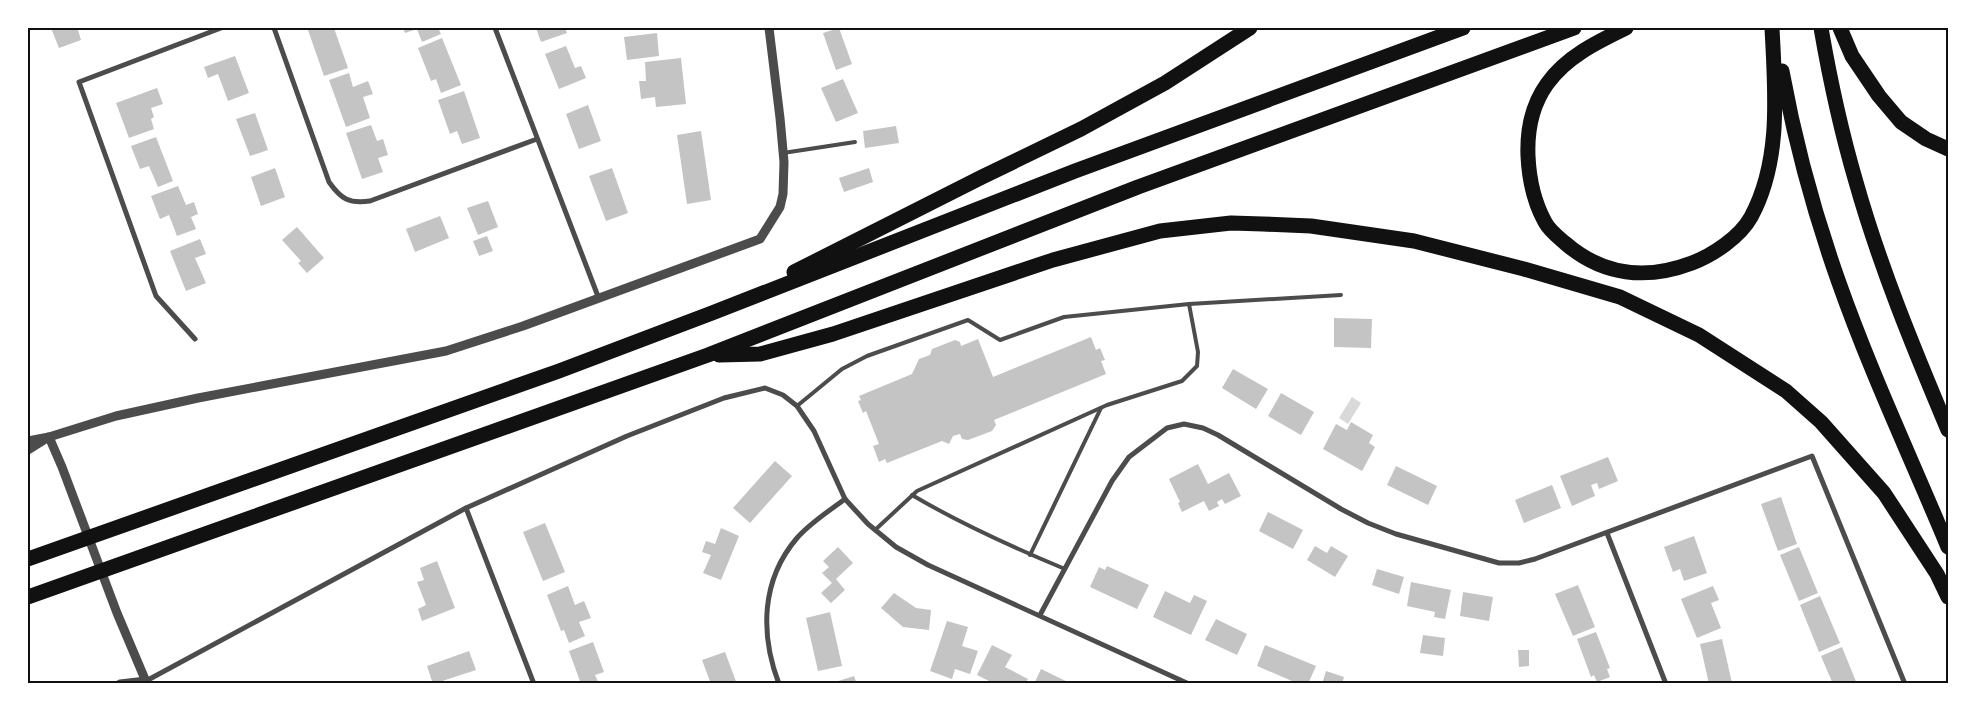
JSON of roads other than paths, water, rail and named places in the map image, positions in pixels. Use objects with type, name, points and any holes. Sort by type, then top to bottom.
[{"type":"highway","points":[[712,313],[1081,129],[1166,83],[1250,28]]},
{"type":"highway","points":[[28,559],[559,371],[1075,171],[1463,28]]},
{"type":"highway","points":[[28,597],[708,355],[1138,186],[1574,28]]},
{"type":"highway","points":[[1626,28],[1577,54],[1546,84],[1529,127],[1527,144],[1528,169],[1538,208],[1546,224],[1578,254],[1608,268],[1633,274],[1650,274],[1675,269],[1718,251],[1750,218],[1765,179],[1772,149],[1775,85],[1773,28]]},
{"type":"highway","points":[[1773,28],[1792,126],[1838,280],[1871,365],[1948,547]]},
{"type":"highway","points":[[1821,28],[1839,120],[1856,183],[1877,249],[1912,344],[1948,430]]},
{"type":"highway","points":[[1840,28],[1852,56],[1879,96],[1901,122],[1926,139],[1948,149]]},
{"type":"highway","points":[[708,355],[760,354],[824,337],[1052,260],[1160,231],[1230,223],[1263,224],[1311,226],[1414,241],[1524,269],[1620,297],[1698,335],[1786,391],[1822,422],[1884,493],[1938,574],[1948,598]]},
{"type":"street","points":[[195,339],[156,296],[79,82],[221,28]]},
{"type":"street","points":[[274,28],[329,182],[337,193],[346,200],[358,203],[370,201],[537,139]]},
{"type":"street","points":[[495,28],[598,299]]},
{"type":"street","points":[[28,441],[49,437],[134,412],[446,351],[523,326],[760,239],[780,207],[783,194],[783,153],[769,28]]},
{"type":"street","points":[[120,684],[145,683],[466,508],[628,436],[724,398],[765,388],[783,395],[797,406],[814,432],[845,499],[875,530],[896,547],[928,565],[1189,684]]},
{"type":"street","points":[[1040,615],[1112,481],[1129,457],[1167,428],[1184,424],[1203,428],[1218,435],[1368,523],[1396,534],[1499,563],[1519,563],[1534,559],[1812,456],[1905,684]]},
{"type":"street","points":[[28,450],[49,437]]},
{"type":"street","points":[[49,437],[145,683]]},
{"type":"street","points":[[779,684],[767,645],[766,616],[770,589],[781,562],[797,538],[845,499]]},
{"type":"street","points":[[466,508],[534,684]]},
{"type":"street","points":[[1607,533],[1666,684]]},
{"type":"lane","points":[[783,153],[855,142]]},
{"type":"lane","points":[[797,406],[842,369],[867,356],[968,320],[1000,340],[1064,317],[1189,304],[1341,295]]},
{"type":"lane","points":[[875,530],[917,491],[1101,408],[1182,381],[1197,366],[1198,352],[1189,304]]},
{"type":"lane","points":[[1030,555],[1101,408]]},
{"type":"lane","points":[[912,495],[943,513],[1030,555],[1065,569]]}]
